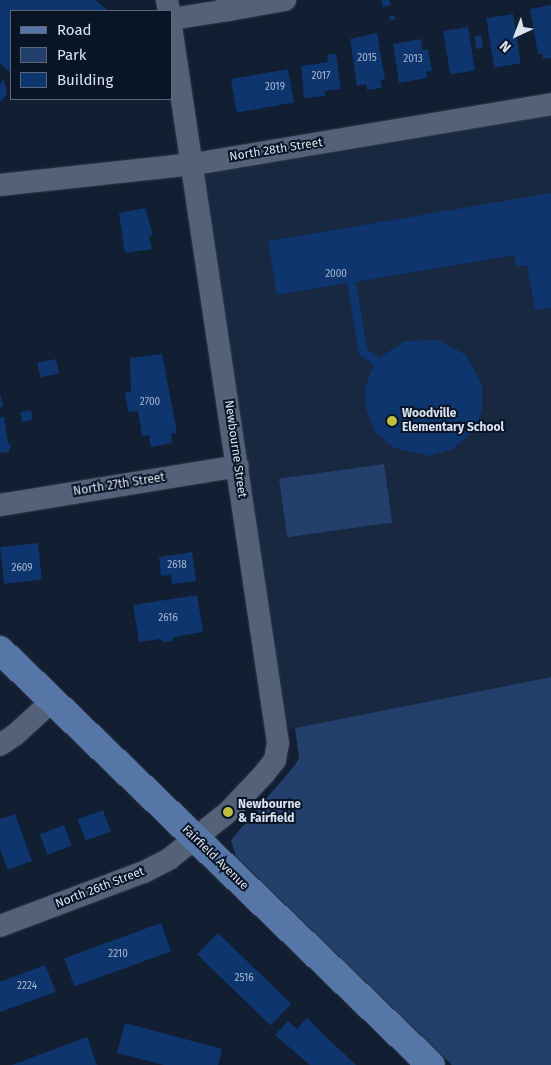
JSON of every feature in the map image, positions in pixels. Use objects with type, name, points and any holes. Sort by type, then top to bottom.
[{"type":"main road","name":"Fairfield Avenue","points":[[0,650],[194,840],[431,1065]]},
{"type":"street","points":[[172,19],[228,5],[284,0]]},
{"type":"street","name":"Newbourne Street","points":[[172,32],[194,164],[278,744],[275,760],[264,774],[194,840]]},
{"type":"street","name":"North 28th Street","points":[[0,185],[194,164],[551,104]]},
{"type":"street","name":"North 27th Street","points":[[0,505],[238,466]]},
{"type":"street","points":[[0,745],[52,701]]},
{"type":"street","name":"North 26th Street","points":[[0,926],[144,872],[194,840]]},
{"type":"shaded area","name":"Woodville Elementary School","points":[[551,104],[551,677],[279,731],[194,165]]},
{"type":"green space","points":[[384,464],[392,522],[287,537],[279,479]]},
{"type":"green space","points":[[551,677],[551,1065],[452,1065],[236,857],[231,840],[299,758],[295,728]]},
{"type":"building","points":[[0,0],[95,0],[108,10],[10,10],[10,72],[0,63]]},
{"type":"building","points":[[381,0],[389,0],[391,5],[383,7]]},
{"type":"building","points":[[551,5],[551,58],[543,59],[543,54],[538,54],[530,9]]},
{"type":"building","points":[[513,14],[521,63],[494,68],[486,18]]},
{"type":"building","points":[[394,15],[396,19],[390,21],[389,16]]},
{"type":"building","points":[[468,27],[475,70],[450,74],[443,31]]},
{"type":"building","points":[[377,33],[385,79],[380,81],[382,88],[367,90],[366,84],[357,86],[350,39]]},
{"type":"building","points":[[481,35],[483,48],[476,49],[475,36]]},
{"type":"building","points":[[421,39],[422,50],[428,49],[432,71],[426,72],[427,78],[399,83],[393,44]]},
{"type":"building","points":[[336,54],[341,89],[325,91],[325,96],[304,98],[301,66],[328,62],[327,55]]},
{"type":"building","points":[[288,69],[294,102],[237,113],[231,79]]},
{"type":"building","points":[[4,79],[7,95],[0,102],[0,84]]},
{"type":"building","points":[[551,193],[551,308],[535,310],[527,265],[517,267],[514,255],[356,282],[367,349],[379,358],[405,341],[438,340],[466,355],[482,385],[482,410],[478,422],[472,432],[453,449],[430,456],[394,448],[375,432],[366,409],[365,387],[374,365],[359,354],[347,283],[277,295],[268,241]]},
{"type":"building","points":[[145,208],[153,235],[149,236],[152,249],[125,253],[119,213]]},
{"type":"building","points":[[162,354],[177,433],[171,434],[172,443],[151,447],[149,435],[142,436],[138,411],[128,412],[125,392],[131,392],[130,358]]},
{"type":"building","points":[[56,359],[59,374],[40,377],[37,363]]},
{"type":"building","points":[[0,392],[3,407],[0,407]]},
{"type":"building","points":[[31,410],[33,420],[22,422],[20,412]]},
{"type":"building","points":[[0,417],[4,417],[8,444],[11,443],[9,452],[0,453]]},
{"type":"building","points":[[38,543],[42,580],[4,584],[0,547]]},
{"type":"building","points":[[192,552],[196,581],[172,584],[171,575],[161,576],[159,557]]},
{"type":"building","points":[[197,595],[203,632],[174,637],[172,641],[163,642],[160,639],[139,642],[133,605]]},
{"type":"building","points":[[103,810],[111,832],[85,841],[78,819]]},
{"type":"building","points":[[15,814],[32,861],[8,870],[0,849],[0,819]]},
{"type":"building","points":[[64,825],[72,846],[48,855],[40,834]]},
{"type":"building","points":[[161,923],[171,951],[74,986],[64,958]]},
{"type":"building","points":[[218,933],[291,1004],[271,1025],[197,955]]},
{"type":"building","points":[[45,965],[56,992],[0,1012],[0,982]]},
{"type":"building","points":[[307,1018],[356,1065],[310,1065],[275,1035],[288,1021],[297,1029]]},
{"type":"building","points":[[125,1023],[222,1049],[218,1065],[164,1065],[117,1053]]},
{"type":"building","points":[[87,1037],[97,1065],[12,1065]]},
{"type":"place","name":"Woodville Elementary School","points":[[392,421]]},
{"type":"place","name":"Newbourne & Fairfield","points":[[228,812]]}]
